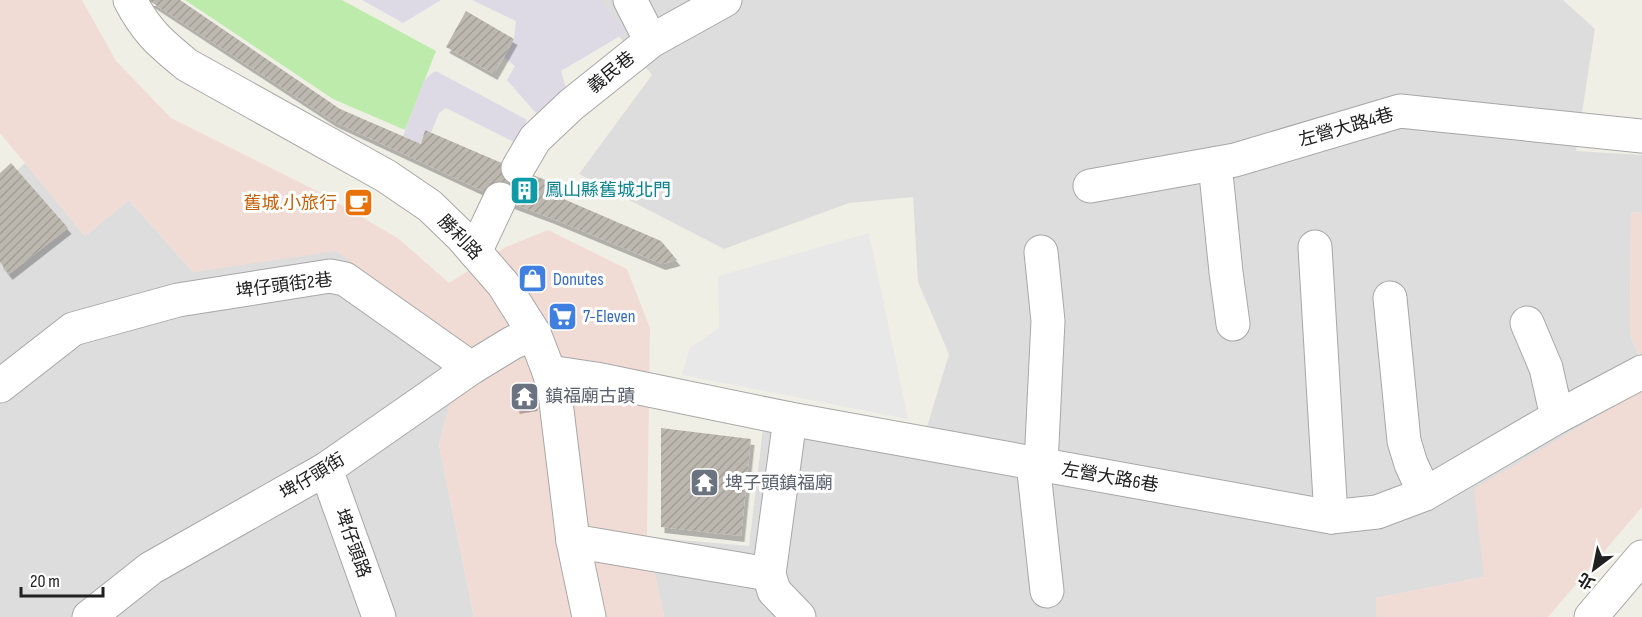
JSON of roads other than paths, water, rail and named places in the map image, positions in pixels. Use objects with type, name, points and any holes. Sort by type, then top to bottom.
[{"type":"street","name":"勝利路","points":[[130,0],[140,20],[160,43],[187,65],[386,176],[430,206],[462,237],[503,284],[534,333],[555,394],[573,541],[589,617]]},
{"type":"street","points":[[630,0],[651,40]]},
{"type":"street","name":"義民巷","points":[[518,168],[535,139],[550,123],[651,40],[725,0]]},
{"type":"street","name":"左營大路4巷","points":[[1090,186],[1235,160],[1400,111],[1642,136]]},
{"type":"street","points":[[1215,164],[1233,324]]},
{"type":"street","points":[[475,252],[500,199]]},
{"type":"street","points":[[1316,247],[1331,517]]},
{"type":"street","points":[[1041,252],[1048,321],[1037,463],[1047,591]]},
{"type":"street","name":"埤仔頭街2巷","points":[[0,386],[73,330],[178,300],[330,276],[345,279],[471,368]]},
{"type":"street","points":[[1390,298],[1404,441],[1425,494]]},
{"type":"street","points":[[1527,323],[1546,368],[1557,417]]},
{"type":"street","name":"埤仔頭街","points":[[89,617],[151,568],[326,469],[471,368],[512,343],[534,333]]},
{"type":"street","name":"左營大路6巷","points":[[549,372],[1331,517],[1377,512],[1425,494],[1557,417],[1642,372]]},
{"type":"street","points":[[790,418],[769,574],[774,591],[799,617]]},
{"type":"street","name":"埤仔頭路","points":[[326,469],[379,617]]},
{"type":"street","points":[[573,541],[769,574]]},
{"type":"street","points":[[1591,617],[1642,557]]},
{"type":"place","name":"鳳山縣舊城北門","points":[[524,190]]},
{"type":"place","name":"舊城.小旅行","points":[[358,203]]},
{"type":"place","name":"Donutes","points":[[532,279]]},
{"type":"place","name":"7-Eleven","points":[[562,316]]},
{"type":"place","name":"鎮福廟古蹟","points":[[524,396]]},
{"type":"place","name":"埤子頭鎮福廟","points":[[704,483]]}]
